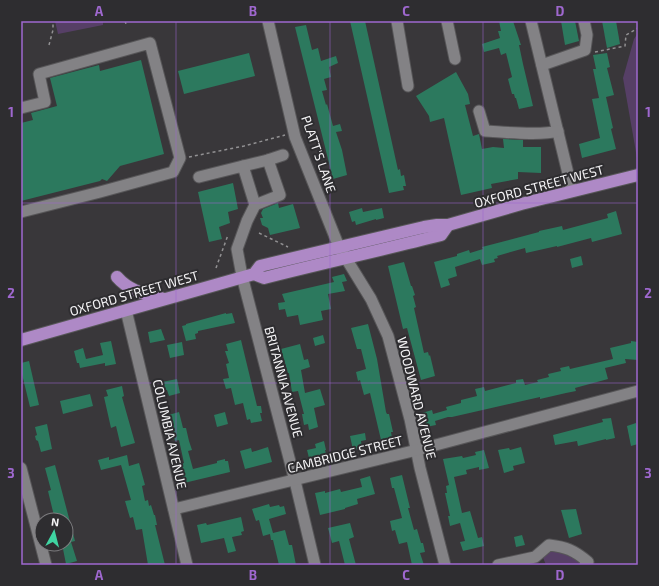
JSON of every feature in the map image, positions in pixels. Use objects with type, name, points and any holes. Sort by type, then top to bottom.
[{"type":"main road","name":"OXFORD STREET WEST","points":[[21,340],[248,275],[260,266],[437,224],[448,225],[572,190],[638,175]]},
{"type":"main road","name":"OXFORD STREET WEST","points":[[248,275],[264,278],[345,258],[368,254],[441,235],[448,225]]},
{"type":"main road","points":[[117,277],[124,285],[131,289],[164,299]]},
{"type":"street","name":"PLATT'S LANE","points":[[268,21],[295,137],[339,247]]},
{"type":"street","points":[[397,21],[408,86]]},
{"type":"street","points":[[447,21],[455,59]]},
{"type":"street","points":[[532,21],[572,190]]},
{"type":"street","points":[[542,65],[585,50],[587,35],[584,21]]},
{"type":"street","points":[[21,108],[45,102],[39,74],[150,43],[180,158],[173,172],[21,212]]},
{"type":"street","points":[[479,111],[485,131],[551,133],[558,131]]},
{"type":"street","points":[[199,177],[283,155]]},
{"type":"street","points":[[243,166],[255,206],[280,195],[268,160]]},
{"type":"street","name":"BRITANNIA AVENUE","points":[[255,206],[247,221],[237,249],[248,275],[315,565]]},
{"type":"street","name":"WOODWARD AVENUE","points":[[339,247],[371,299],[388,336],[445,565]]},
{"type":"street","name":"COLUMBIA AVENUE","points":[[126,310],[187,565]]},
{"type":"street","name":"CAMBRIDGE STREET","points":[[174,509],[295,481],[417,450],[638,391]]},
{"type":"street","points":[[21,468],[46,565]]},
{"type":"street","points":[[498,565],[537,561],[549,545],[562,546],[576,552],[588,562],[585,565]]},
{"type":"path","points":[[49,45],[53,21]]},
{"type":"path","points":[[590,53],[625,46],[626,35],[638,28]]},
{"type":"path","points":[[185,157],[244,146],[285,135]]},
{"type":"path","points":[[259,233],[288,247]]},
{"type":"path","points":[[216,268],[228,235]]},
{"type":"shaded area","points":[[55,21],[103,21],[103,25],[58,34]]},
{"type":"shaded area","points":[[638,33],[637,158],[623,78],[634,39]]},
{"type":"shaded area","points":[[548,548],[577,557],[581,563],[580,565],[546,565],[542,555]]},
{"type":"building","points":[[350,21],[365,21],[398,170],[400,169],[401,176],[404,175],[406,186],[403,186],[404,190],[389,193]]},
{"type":"building","points":[[499,21],[513,21],[521,45],[519,45],[533,106],[519,109],[516,98],[514,94],[512,94],[508,79],[512,77],[506,53],[501,55],[499,48],[484,52],[482,44],[500,38],[498,31],[501,31]]},
{"type":"building","points":[[561,21],[575,21],[579,41],[565,45]]},
{"type":"building","points":[[602,21],[616,21],[620,44],[607,48]]},
{"type":"building","points":[[306,25],[312,50],[318,48],[321,61],[336,56],[338,63],[329,67],[331,77],[324,79],[327,90],[322,91],[333,126],[340,124],[342,131],[336,132],[342,150],[347,175],[333,179],[295,27]]},
{"type":"building","points":[[249,53],[255,76],[184,94],[178,71]]},
{"type":"building","points":[[607,53],[610,67],[607,68],[614,95],[606,97],[616,149],[582,158],[579,144],[600,138],[592,99],[599,98],[593,69],[596,69],[593,55]]},
{"type":"building","points":[[141,60],[164,154],[120,166],[107,181],[102,179],[100,181],[21,201],[21,123],[33,120],[31,113],[57,106],[50,78],[99,65],[100,71]]},
{"type":"building","points":[[456,72],[468,94],[470,104],[465,105],[473,136],[479,134],[482,149],[493,147],[504,148],[503,139],[523,140],[523,147],[541,147],[541,173],[518,172],[518,179],[491,184],[492,188],[461,195],[444,118],[430,122],[429,116],[416,96]]},
{"type":"building","points":[[233,183],[238,209],[228,212],[230,223],[219,227],[222,239],[209,242],[198,192]]},
{"type":"building","points":[[278,203],[279,208],[293,204],[300,228],[270,235],[268,228],[262,225],[260,218],[263,218],[261,213],[263,209]]},
{"type":"building","points":[[362,208],[363,212],[382,208],[384,218],[356,225],[355,221],[352,222],[349,212]]},
{"type":"building","points":[[616,211],[622,234],[592,242],[591,238],[526,253],[525,248],[497,256],[498,258],[494,259],[495,262],[482,265],[480,259],[455,267],[457,276],[448,279],[450,285],[441,288],[434,262],[457,256],[457,254],[469,250],[470,253],[483,249],[482,247],[539,231],[562,226],[563,230],[608,218],[607,214]]},
{"type":"building","points":[[581,256],[583,265],[572,268],[570,259]]},
{"type":"building","points":[[404,262],[415,295],[413,296],[416,307],[414,308],[424,353],[428,352],[429,356],[430,355],[435,376],[421,380],[407,328],[403,329],[388,266]]},
{"type":"building","points":[[344,274],[347,281],[342,282],[345,291],[328,294],[331,309],[321,311],[323,320],[300,325],[298,315],[287,317],[285,309],[279,310],[278,303],[285,302],[282,294],[334,282],[332,277]]},
{"type":"building","points":[[226,313],[232,313],[235,323],[198,331],[198,333],[195,334],[196,339],[186,341],[182,326]]},
{"type":"building","points":[[368,324],[377,359],[386,412],[389,414],[393,432],[391,432],[392,438],[381,440],[370,393],[364,395],[360,380],[358,381],[356,372],[366,369],[361,349],[357,349],[351,328]]},
{"type":"building","points":[[161,329],[165,340],[150,343],[148,332]]},
{"type":"building","points":[[323,335],[325,343],[315,346],[313,338]]},
{"type":"building","points":[[241,340],[257,406],[261,406],[262,413],[260,413],[262,421],[251,423],[250,419],[247,420],[243,403],[235,405],[231,388],[226,389],[223,379],[229,378],[226,364],[229,363],[225,351],[228,351],[226,344]]},
{"type":"building","points":[[111,341],[116,364],[105,366],[105,363],[80,368],[74,351],[83,348],[86,359],[103,355],[100,343]]},
{"type":"building","points":[[631,341],[638,342],[638,360],[625,359],[626,363],[605,368],[608,379],[575,388],[576,391],[540,399],[540,397],[448,417],[435,421],[436,425],[426,427],[422,413],[432,410],[433,414],[447,410],[446,407],[461,403],[461,400],[477,396],[475,389],[484,387],[485,391],[516,383],[516,380],[523,379],[525,385],[538,382],[537,380],[549,377],[548,374],[561,371],[560,368],[569,366],[570,369],[613,359],[610,348],[631,343]]},
{"type":"building","points":[[182,342],[184,355],[170,358],[167,345]]},
{"type":"building","points":[[300,344],[304,360],[308,359],[310,367],[301,370],[305,393],[320,389],[325,405],[314,408],[318,427],[309,430],[308,424],[304,425],[302,414],[304,414],[298,391],[292,392],[289,373],[281,349]]},
{"type":"building","points":[[29,361],[39,405],[30,407],[21,370],[21,363]]},
{"type":"building","points":[[177,379],[180,393],[169,396],[167,390],[163,390],[162,382]]},
{"type":"building","points":[[122,386],[124,396],[122,397],[135,443],[121,447],[116,426],[111,428],[104,397],[108,396],[106,390]]},
{"type":"building","points":[[90,394],[93,406],[63,414],[60,401]]},
{"type":"building","points":[[179,412],[183,428],[186,428],[192,450],[188,451],[193,469],[217,463],[217,461],[225,459],[225,461],[228,461],[230,472],[184,483],[180,465],[184,463],[179,440],[175,441],[170,424],[167,425],[165,416]]},
{"type":"building","points":[[225,412],[228,424],[217,427],[214,415]]},
{"type":"building","points":[[611,418],[615,438],[578,446],[577,441],[555,445],[553,435],[603,422],[602,419]]},
{"type":"building","points":[[636,423],[638,431],[638,444],[631,446],[627,426]]},
{"type":"building","points":[[47,424],[52,449],[41,452],[35,436],[37,435],[35,427]]},
{"type":"building","points":[[365,433],[366,440],[361,441],[362,448],[353,450],[350,436]]},
{"type":"building","points":[[324,441],[326,454],[309,458],[307,450],[316,448],[315,444]]},
{"type":"building","points":[[268,447],[272,462],[245,469],[240,451],[251,448],[252,452]]},
{"type":"building","points":[[521,447],[525,463],[513,466],[514,470],[504,473],[498,450],[509,448],[510,450]]},
{"type":"building","points":[[484,450],[489,468],[479,470],[479,467],[466,470],[467,474],[454,477],[462,513],[470,511],[478,538],[482,537],[484,546],[463,551],[460,542],[465,541],[460,523],[450,526],[448,516],[450,516],[445,493],[447,493],[446,486],[449,485],[443,459],[462,456],[463,458],[476,455],[475,452]]},
{"type":"building","points":[[127,455],[129,466],[139,463],[145,485],[142,486],[145,501],[148,500],[149,506],[151,505],[155,515],[157,525],[155,525],[165,565],[148,565],[142,529],[136,530],[133,517],[130,518],[125,501],[131,500],[121,465],[101,470],[98,460],[109,457],[109,460]]},
{"type":"building","points":[[55,465],[67,512],[53,512],[48,491],[51,490],[45,468]]},
{"type":"building","points":[[402,475],[414,530],[417,529],[421,543],[423,543],[425,552],[420,553],[424,565],[412,565],[407,542],[399,544],[395,530],[392,531],[390,521],[402,518],[390,478]]},
{"type":"building","points":[[370,476],[375,494],[357,499],[358,504],[345,509],[320,515],[315,493],[325,491],[325,493],[340,489],[341,492],[362,487],[360,479]]},
{"type":"building","points":[[269,504],[270,507],[279,505],[280,507],[284,506],[286,514],[269,519],[273,533],[285,530],[289,545],[292,545],[296,565],[279,565],[273,540],[271,540],[270,534],[263,536],[259,520],[256,521],[252,509]]},
{"type":"building","points":[[576,509],[582,534],[569,538],[561,510]]},
{"type":"building","points":[[241,517],[244,531],[241,532],[242,535],[232,537],[236,551],[228,553],[224,538],[201,543],[197,525],[206,523],[207,525]]},
{"type":"building","points":[[350,523],[354,537],[349,539],[356,565],[345,565],[339,541],[332,543],[328,528]]},
{"type":"building","points":[[522,535],[525,545],[516,547],[514,537]]},
{"type":"building","points":[[64,552],[74,552],[77,561],[66,564]]}]
